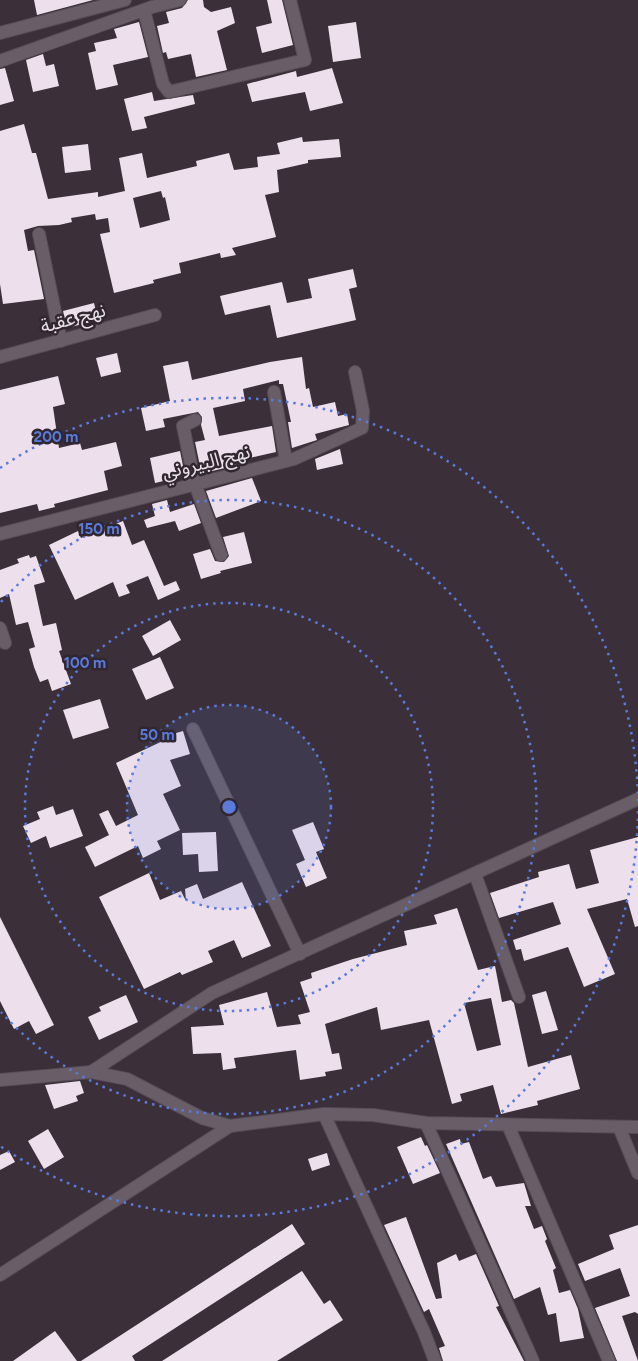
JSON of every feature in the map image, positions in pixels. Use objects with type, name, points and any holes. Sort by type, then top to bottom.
[{"type":"street","points":[[0,33],[126,0],[141,12],[163,84],[169,92],[306,60],[290,0]]},
{"type":"street","points":[[0,61],[180,0]]},
{"type":"street","points":[[39,234],[61,341]]},
{"type":"street","name":"نهج عقبة","points":[[0,357],[155,315]]},
{"type":"street","name":"نهج البيروني","points":[[0,534],[286,461],[362,428],[362,411],[355,372]]},
{"type":"street","points":[[274,392],[286,461]]},
{"type":"street","points":[[195,420],[183,426],[195,484],[221,555]]},
{"type":"street","points":[[0,628],[5,643]]},
{"type":"street","points":[[193,729],[300,954]]},
{"type":"street","points":[[91,1072],[212,993],[638,799]]},
{"type":"street","points":[[476,874],[519,997]]},
{"type":"street","points":[[0,1080],[91,1072],[127,1079],[202,1118],[230,1126],[324,1114],[373,1115],[426,1123],[638,1127]]},
{"type":"street","points":[[324,1114],[424,1332],[435,1361]]},
{"type":"street","points":[[426,1123],[533,1361]]},
{"type":"street","points":[[508,1125],[609,1361]]},
{"type":"street","points":[[0,1275],[230,1126]]},
{"type":"street","points":[[619,1127],[638,1173]]},
{"type":"building","points":[[34,0],[93,0],[37,15]]},
{"type":"building","points":[[188,0],[203,0],[204,7],[211,12],[231,7],[235,23],[217,31],[227,70],[196,77],[191,54],[168,59],[166,52],[163,53],[157,26],[169,23],[166,12],[182,8]]},
{"type":"building","points":[[267,0],[282,0],[293,45],[262,53],[256,27],[272,23]]},
{"type":"building","points":[[139,22],[148,57],[113,65],[118,85],[96,90],[88,53],[96,51],[94,43],[117,38],[114,29]]},
{"type":"building","points":[[356,22],[361,58],[333,62],[328,26]]},
{"type":"building","points":[[43,54],[46,66],[54,64],[59,86],[33,92],[26,60]]},
{"type":"building","points":[[5,68],[14,101],[0,105],[0,69]]},
{"type":"building","points":[[332,68],[343,103],[310,111],[305,92],[252,102],[247,84],[296,71],[297,77]]},
{"type":"building","points":[[152,92],[154,101],[193,95],[195,104],[144,117],[147,128],[132,131],[124,99]]},
{"type":"building","points":[[24,124],[32,153],[36,153],[48,199],[98,192],[98,197],[125,191],[119,158],[142,153],[147,178],[197,166],[196,161],[229,153],[234,170],[258,167],[257,157],[280,154],[277,143],[302,137],[303,142],[339,139],[341,157],[308,160],[308,163],[277,170],[279,192],[265,195],[276,237],[232,248],[236,255],[221,258],[220,253],[179,263],[181,273],[153,280],[154,283],[114,293],[100,234],[110,232],[108,218],[96,220],[95,214],[71,218],[72,222],[59,225],[38,226],[24,230],[28,251],[34,250],[44,299],[3,304],[0,284],[0,131]],"holes":[[[161,191],[163,198],[165,197],[170,220],[140,228],[133,198]]]},
{"type":"building","points":[[88,144],[91,170],[65,173],[62,147]]},
{"type":"building","points":[[353,269],[357,287],[349,289],[356,320],[277,338],[270,305],[225,315],[220,296],[282,282],[287,303],[312,298],[308,279]]},
{"type":"building","points":[[94,303],[98,320],[67,328],[63,311]]},
{"type":"building","points":[[117,353],[121,372],[101,377],[96,358]]},
{"type":"building","points":[[302,357],[306,389],[309,388],[313,407],[335,402],[338,416],[347,414],[349,425],[315,434],[317,440],[292,448],[288,422],[291,422],[283,384],[279,384],[279,380],[243,389],[245,401],[213,408],[219,436],[272,426],[276,452],[245,459],[246,463],[208,472],[205,465],[200,466],[195,442],[205,440],[201,425],[202,417],[198,412],[163,419],[165,427],[146,431],[141,408],[170,401],[163,366],[188,361],[192,380],[270,362]]},
{"type":"building","points":[[58,376],[65,404],[53,407],[59,448],[80,443],[82,450],[116,442],[122,466],[104,471],[108,490],[54,504],[55,507],[39,511],[37,504],[0,513],[0,390]]},
{"type":"building","points":[[340,449],[343,464],[317,470],[315,459]]},
{"type":"building","points":[[180,451],[185,476],[155,483],[150,458]]},
{"type":"building","points":[[252,478],[261,501],[216,518],[206,491]]},
{"type":"building","points":[[167,500],[170,512],[194,504],[201,523],[179,531],[175,521],[147,528],[144,520],[155,516],[152,504]]},
{"type":"building","points":[[123,521],[132,545],[144,540],[164,586],[176,581],[180,590],[158,600],[148,576],[126,585],[130,593],[119,597],[113,582],[75,600],[49,545],[78,531],[81,538]]},
{"type":"building","points":[[244,532],[252,563],[220,571],[221,573],[201,579],[193,554],[210,549],[215,561],[224,562],[229,556],[223,537]]},
{"type":"building","points":[[29,555],[30,558],[36,556],[45,582],[34,585],[43,626],[56,623],[62,650],[59,651],[71,684],[52,691],[48,679],[40,682],[34,667],[29,649],[35,647],[28,622],[16,625],[9,594],[0,598],[0,570],[19,563],[17,559]]},
{"type":"building","points":[[170,620],[181,640],[153,656],[142,636]]},
{"type":"building","points":[[160,657],[174,688],[146,700],[132,669]]},
{"type":"building","points":[[100,699],[109,728],[73,739],[63,710]]},
{"type":"building","points":[[183,731],[190,754],[170,760],[181,786],[163,794],[180,830],[157,841],[161,849],[143,858],[138,846],[95,867],[85,847],[109,835],[99,814],[108,810],[116,826],[138,815],[116,763],[167,739],[166,736]]},
{"type":"building","points":[[53,806],[56,815],[73,809],[83,836],[50,848],[46,836],[31,843],[23,826],[40,819],[37,812]]},
{"type":"building","points":[[313,822],[324,849],[316,852],[327,878],[306,887],[296,864],[305,860],[292,830]]},
{"type":"building","points":[[216,832],[218,871],[199,872],[198,854],[183,855],[182,833]]},
{"type":"building","points":[[638,837],[638,926],[635,927],[627,899],[587,909],[615,974],[584,987],[568,947],[524,961],[521,949],[516,950],[513,940],[561,924],[553,902],[499,918],[490,893],[539,877],[538,872],[569,864],[576,889],[599,883],[590,850]]},
{"type":"building","points":[[149,873],[160,900],[181,891],[186,901],[185,889],[197,884],[203,899],[242,882],[271,946],[242,958],[234,940],[208,951],[213,962],[182,975],[180,972],[144,989],[99,897]]},
{"type":"building","points":[[457,908],[478,970],[495,966],[502,1002],[511,1000],[514,1003],[528,1067],[571,1055],[580,1089],[537,1101],[538,1105],[501,1114],[493,1085],[460,1094],[462,1101],[452,1104],[429,1020],[381,1030],[377,1007],[325,1024],[332,1054],[339,1053],[342,1069],[325,1072],[326,1076],[300,1080],[296,1050],[234,1058],[236,1068],[223,1070],[221,1053],[193,1054],[191,1027],[224,1025],[219,1005],[267,992],[277,1027],[301,1024],[298,1015],[310,1012],[300,982],[312,978],[311,973],[353,959],[407,945],[404,931],[437,924],[434,915]],"holes":[[[491,998],[501,1045],[477,1051],[464,1003]]]},
{"type":"building","points":[[0,917],[54,1025],[36,1034],[29,1021],[14,1029],[0,1001]]},
{"type":"building","points":[[546,991],[558,1030],[542,1034],[532,995]]},
{"type":"building","points":[[126,995],[138,1022],[99,1040],[88,1017],[101,1011],[99,1007]]},
{"type":"building","points":[[80,1081],[84,1093],[76,1096],[78,1101],[54,1109],[45,1085]]},
{"type":"building","points":[[48,1129],[64,1157],[44,1169],[28,1141]]},
{"type":"building","points":[[421,1137],[425,1146],[427,1145],[440,1173],[413,1184],[397,1147]]},
{"type":"building","points":[[460,1139],[461,1144],[469,1142],[483,1179],[491,1176],[496,1187],[524,1183],[531,1206],[525,1206],[534,1229],[542,1226],[547,1239],[545,1241],[556,1268],[553,1270],[559,1293],[570,1290],[578,1309],[584,1338],[560,1342],[556,1313],[548,1315],[540,1287],[514,1299],[446,1144]]},
{"type":"building","points":[[9,1151],[15,1162],[0,1170],[0,1155]]},
{"type":"building","points":[[327,1153],[330,1165],[312,1171],[308,1159]]},
{"type":"building","points":[[406,1217],[436,1299],[442,1298],[437,1263],[456,1254],[459,1261],[476,1254],[499,1306],[496,1307],[524,1361],[443,1361],[439,1348],[445,1346],[429,1309],[424,1312],[384,1225]]},
{"type":"building","points":[[292,1224],[305,1244],[132,1356],[135,1361],[81,1361]]},
{"type":"building","points":[[638,1225],[638,1314],[635,1312],[622,1316],[638,1361],[617,1361],[595,1308],[630,1296],[620,1268],[585,1281],[578,1264],[614,1249],[609,1235]]},
{"type":"building","points":[[302,1271],[324,1304],[330,1300],[343,1320],[277,1361],[162,1361]]},
{"type":"building","points":[[55,1331],[77,1361],[13,1361]]}]
